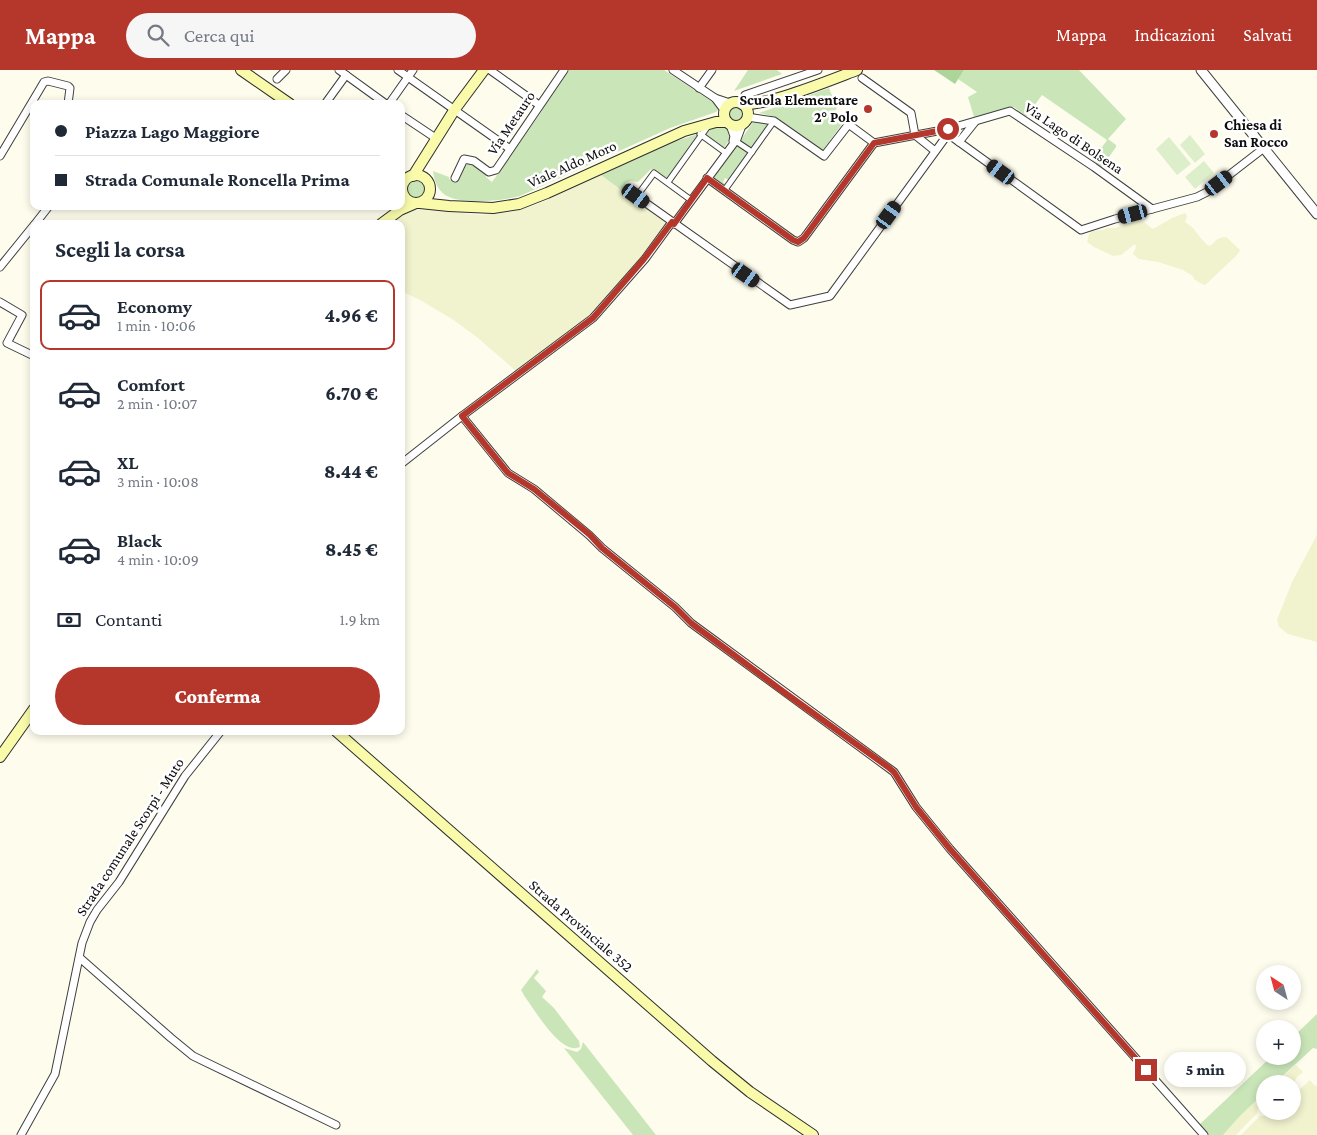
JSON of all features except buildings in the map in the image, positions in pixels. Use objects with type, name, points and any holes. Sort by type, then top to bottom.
[{"type":"main road","points":[[241,70],[284,100]]},
{"type":"main road","points":[[408,176],[437,139],[455,109],[484,70]]},
{"type":"main road","name":"Viale Aldo Moro","points":[[418,203],[467,208],[493,208],[530,200],[689,129],[727,115],[736,102],[744,99],[752,104],[860,74]]},
{"type":"main road","name":"Viale Aldo Moro","points":[[727,115],[737,126],[761,106],[786,95]]},
{"type":"main road","points":[[744,99],[746,118]]},
{"type":"main road","points":[[405,208],[427,198],[430,191],[429,160],[437,139]]},
{"type":"main road","name":"Viale Aldo Moro","points":[[408,176],[421,176],[446,201],[467,208]]},
{"type":"main road","points":[[405,196],[407,200],[418,203]]},
{"type":"main road","points":[[380,220],[390,210]]},
{"type":"main road","points":[[386,220],[400,210]]},
{"type":"main road","points":[[0,757],[30,715]]},
{"type":"main road","name":"Strada Provinciale 352","points":[[341,735],[712,1061],[750,1092],[813,1135]]},
{"type":"street","points":[[278,79],[286,70]]},
{"type":"street","points":[[339,70],[381,100]]},
{"type":"street","points":[[398,70],[510,149]]},
{"type":"street","points":[[390,100],[413,70]]},
{"type":"street","points":[[490,70],[540,105]]},
{"type":"street","name":"Via Metauro","points":[[455,178],[464,159],[474,161],[489,172],[494,171],[564,70]]},
{"type":"street","points":[[673,70],[715,98],[727,115],[734,141]]},
{"type":"street","points":[[699,88],[712,70]]},
{"type":"street","points":[[744,99],[818,70]]},
{"type":"street","points":[[1201,70],[1317,214]]},
{"type":"street","points":[[860,74],[911,112],[915,135],[935,151]]},
{"type":"street","points":[[328,100],[346,75]]},
{"type":"street","points":[[33,100],[44,82],[48,81],[68,86],[70,88],[68,100]]},
{"type":"street","points":[[0,156],[30,106]]},
{"type":"street","name":"Via Lago di Bolsena","points":[[975,122],[1010,111],[1094,167],[1152,209]]},
{"type":"street","points":[[405,118],[437,139]]},
{"type":"street","points":[[405,461],[593,318],[692,200],[734,141],[746,118],[774,120],[824,156],[848,125],[874,143]]},
{"type":"street","points":[[724,191],[774,120]]},
{"type":"street","points":[[668,182],[709,122]]},
{"type":"street","points":[[707,178],[798,242],[804,238],[874,143],[915,135],[948,132],[975,122]]},
{"type":"street","points":[[960,142],[975,122]]},
{"type":"street","points":[[689,129],[726,153]]},
{"type":"street","points":[[948,132],[1081,230],[1202,195],[1264,148]]},
{"type":"street","points":[[629,191],[790,306],[830,296],[948,132]]},
{"type":"street","points":[[734,141],[752,152]]},
{"type":"street","points":[[636,196],[654,173],[692,200]]},
{"type":"street","points":[[37,220],[45,210]]},
{"type":"street","points":[[0,267],[30,229]]},
{"type":"street","points":[[0,302],[22,315],[7,343],[30,354]]},
{"type":"street","points":[[462,416],[508,473],[534,489],[590,535],[602,548],[675,607],[691,623],[894,772],[921,812],[950,849],[1204,1135]]},
{"type":"street","name":"Strada comunale Scorpi - Muto","points":[[21,1135],[55,1074],[85,932],[96,910],[119,882],[185,776],[219,735]]},
{"type":"street","points":[[80,958],[193,1056],[336,1125]]},
{"type":"green space","points":[[569,70],[664,70],[711,101],[718,110],[670,128],[520,196],[493,201],[471,201],[452,198],[442,193],[436,184],[433,171],[458,182],[465,166],[469,163],[487,174],[486,177],[492,182]]},
{"type":"green space","points":[[748,70],[777,70],[782,74],[734,91]]},
{"type":"green space","points":[[934,70],[964,70],[955,84]]},
{"type":"green space","points":[[964,70],[1079,70],[1126,119],[1108,139],[1116,147],[1100,170],[1091,163],[1107,140],[1042,95],[1026,117],[1014,107],[974,117],[968,97],[977,92],[958,79]]},
{"type":"green space","points":[[829,88],[837,108],[835,111],[850,122],[842,124],[823,150],[776,117],[759,113]]},
{"type":"green space","points":[[732,106],[738,106],[742,113],[738,120],[732,120],[728,116],[728,110]]},
{"type":"green space","points":[[753,122],[771,124],[752,150],[740,141]]},
{"type":"green space","points":[[722,125],[726,127],[731,138],[723,149],[703,135]]},
{"type":"green space","points":[[698,134],[699,136],[667,180],[651,169],[638,182],[630,181],[626,183],[624,189],[628,195],[601,175],[673,142]]},
{"type":"green space","points":[[1190,135],[1205,154],[1195,163],[1180,145]]},
{"type":"green space","points":[[1169,137],[1191,164],[1177,175],[1156,149]]},
{"type":"green space","points":[[737,144],[750,153],[730,181],[725,178],[723,182],[725,184],[723,184],[714,176]]},
{"type":"green space","points":[[1204,161],[1214,173],[1195,189],[1185,177]]},
{"type":"green space","points":[[601,175],[666,222],[665,227],[632,270],[586,321],[516,371],[478,338],[452,319],[405,293],[405,220],[395,220],[405,213],[414,210],[430,209],[480,215],[516,211],[538,204]]},
{"type":"green space","points":[[416,181],[422,184],[425,190],[422,196],[416,199],[410,196],[407,190],[410,184]]},
{"type":"green space","points":[[1185,213],[1187,216],[1185,222],[1193,228],[1207,245],[1210,246],[1219,238],[1226,237],[1240,250],[1205,285],[1183,270],[1158,262],[1139,259],[1133,254],[1136,247],[1135,244],[1121,255],[1113,256],[1087,242],[1092,231],[1115,228],[1137,220],[1144,222],[1153,229]]},
{"type":"green space","points":[[1317,535],[1317,642],[1288,634],[1279,627],[1277,620],[1292,582]]},
{"type":"green space","points":[[537,969],[539,972],[534,978],[546,991],[542,997],[554,1008],[579,1041],[580,1047],[573,1048],[557,1039],[521,990]]},
{"type":"green space","points":[[1317,1014],[1317,1049],[1313,1048],[1301,1059],[1301,1029]]},
{"type":"green space","points":[[583,1042],[656,1135],[633,1135],[564,1048],[577,1052],[581,1049]]},
{"type":"green space","points":[[1262,1065],[1295,1065],[1284,1075],[1256,1075],[1256,1101],[1223,1135],[1207,1135],[1199,1125]]},
{"type":"green space","points":[[1296,1065],[1303,1072],[1300,1075],[1284,1075]]},
{"type":"green space","points":[[1310,1080],[1315,1086],[1317,1085],[1317,1135],[1241,1135],[1256,1120],[1301,1120],[1301,1088]]},
{"type":"green space","points":[[1256,1101],[1256,1114],[1236,1135],[1223,1135]]},
{"type":"place","name":"Scuola Elementare 2° Polo","points":[[868,109]]},
{"type":"place","name":"Chiesa di San Rocco","points":[[1214,134]]},
{"type":"route","points":[[948,129],[874,143],[804,238],[798,242],[707,178],[674,224],[672,222],[655,246],[593,318],[462,416],[508,473],[534,489],[590,535],[602,548],[675,607],[691,623],[894,772],[912,801],[950,849],[1146,1070]]}]
